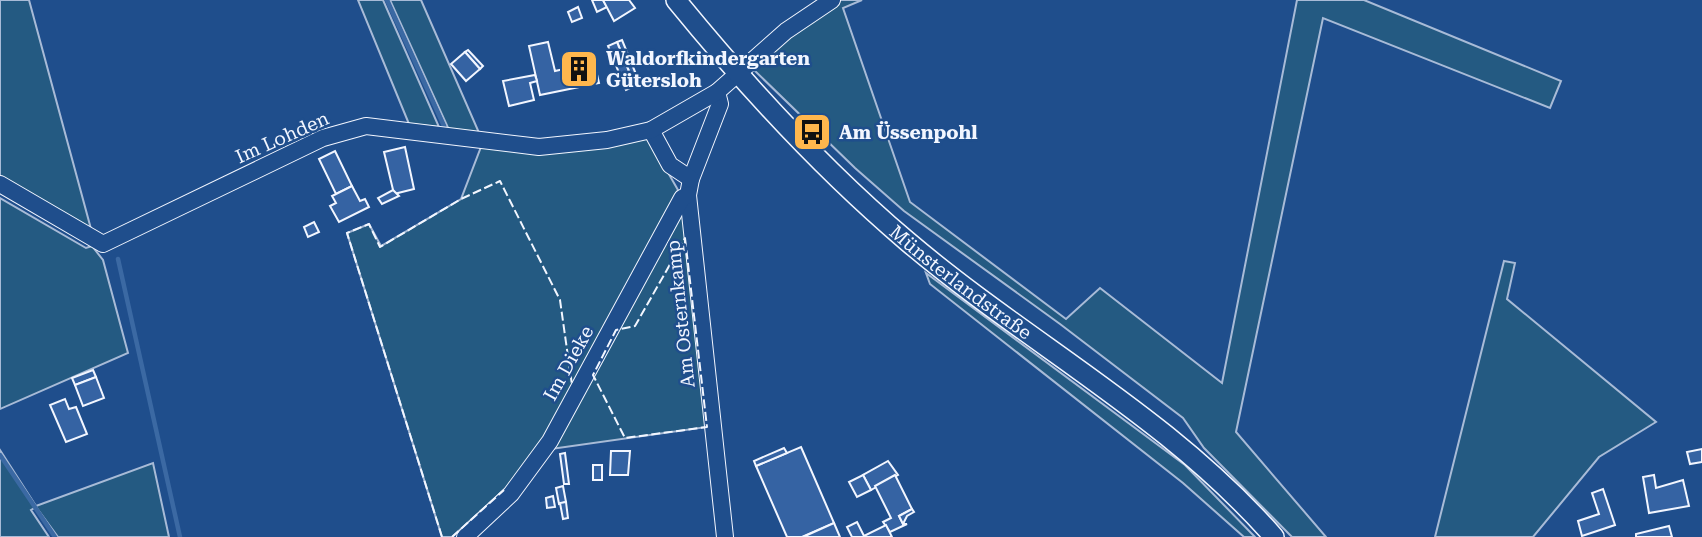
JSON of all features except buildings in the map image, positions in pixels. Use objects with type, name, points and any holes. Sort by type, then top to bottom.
[{"type":"main road","name":"Münsterlandstraße","points":[[676,0],[737,74],[821,163],[908,242],[1192,456],[1274,537]]},
{"type":"street","points":[[737,74],[786,31],[832,0]]},
{"type":"street","name":"Im Lohden","points":[[0,184],[103,244],[323,138],[366,126],[539,147],[607,140],[650,130],[717,92],[737,74]]},
{"type":"street","name":"Am Osternkamp","points":[[717,92],[720,104],[691,179],[688,195],[725,537]]},
{"type":"street","points":[[650,130],[670,165],[691,179]]},
{"type":"street","name":"Im Dieke","points":[[465,537],[511,494],[550,441],[682,198],[688,195]]},
{"type":"shaded area","points":[[0,0],[29,0],[91,229],[0,176]]},
{"type":"shaded area","points":[[358,0],[383,0],[439,127],[409,124]]},
{"type":"shaded area","points":[[390,0],[421,0],[480,135],[449,130]]},
{"type":"shaded area","points":[[840,0],[862,0],[843,8],[910,202],[1066,319],[1100,288],[1222,383],[1297,0],[1364,0],[1561,81],[1550,108],[1323,18],[1236,432],[1326,537],[1292,537],[1204,448],[1183,418],[1060,324],[904,211],[855,168],[754,70],[788,36]]},
{"type":"shaded area","points":[[647,136],[678,190],[543,440],[506,488],[452,537],[442,537],[347,233],[369,224],[381,246],[461,199],[481,147]]},
{"type":"shaded area","points":[[0,198],[86,248],[92,246],[103,260],[128,353],[0,409]]},
{"type":"shaded area","points":[[679,214],[683,216],[707,427],[551,449]]},
{"type":"shaded area","points":[[1504,261],[1515,263],[1507,299],[1656,422],[1599,457],[1533,537],[1435,537]]},
{"type":"shaded area","points":[[926,273],[1185,465],[1255,537],[1244,537],[1183,483],[930,284]]},
{"type":"shaded area","points":[[0,450],[36,506],[153,463],[169,537],[58,537],[36,507],[31,510],[49,537],[0,537]]},
{"type":"waterway","points":[[387,0],[444,126]]},
{"type":"waterway","points":[[118,259],[180,537]]},
{"type":"waterway","points":[[0,455],[55,537]]},
{"type":"fence","points":[[442,537],[347,233],[369,224],[380,247],[461,199],[500,181],[560,300],[572,385]]},
{"type":"fence","points":[[685,238],[707,427],[625,438],[593,375],[616,330],[635,326],[685,238]]},
{"type":"fence","points":[[452,537],[504,490]]},
{"type":"place","name":"Waldorfkindergarten Gütersloh","points":[[579,69]]},
{"type":"place","name":"Am Üssenpohl","points":[[812,132]]}]
